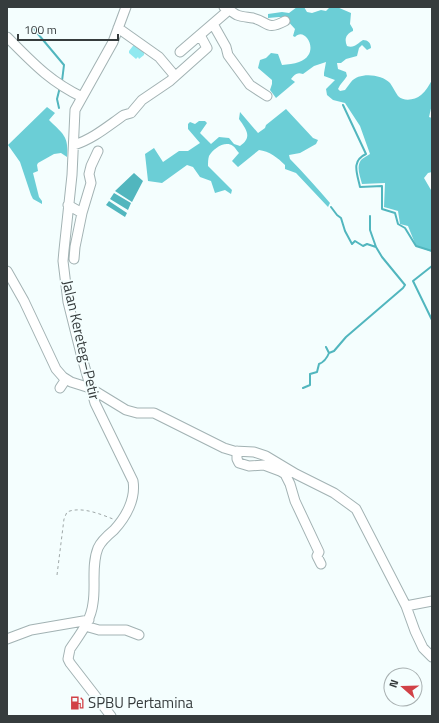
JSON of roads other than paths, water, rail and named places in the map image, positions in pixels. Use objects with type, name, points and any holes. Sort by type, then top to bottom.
[{"type":"street","name":"Jalan Kereteg–Petir","points":[[111,716],[73,668],[68,659],[70,649],[87,623],[93,602],[96,553],[102,541],[121,522],[130,505],[133,493],[133,481],[98,411],[90,388],[68,302],[64,250],[74,145],[75,113],[82,97],[109,50],[124,8]]},
{"type":"street","points":[[180,52],[213,24],[227,8],[237,15],[255,19],[268,25],[274,26],[284,21]]},
{"type":"street","points":[[213,24],[226,47],[228,55],[250,85],[267,96]]},
{"type":"street","points":[[118,28],[159,57],[175,76]]},
{"type":"street","points":[[74,145],[81,143],[124,115],[129,114],[144,98],[175,76],[207,48],[200,35]]},
{"type":"street","points":[[7,37],[43,73],[64,88],[82,97]]},
{"type":"street","points":[[74,259],[82,213],[91,183],[90,166],[98,151]]},
{"type":"street","points":[[68,206],[82,213]]},
{"type":"street","points":[[7,271],[24,301],[56,369],[71,382],[90,388],[126,410],[137,413],[154,413],[224,448],[237,451],[254,452],[266,456],[296,474],[334,492],[356,509],[406,606],[423,648],[432,657]]},
{"type":"street","points":[[60,388],[66,378]]},
{"type":"street","points":[[237,451],[237,460],[239,463],[249,466],[264,465],[284,474],[290,484],[295,501],[319,552],[317,556],[321,564]]},
{"type":"street","points":[[406,606],[432,601]]},
{"type":"street","points":[[7,639],[31,630],[87,623],[99,630],[126,630],[139,634]]},
{"type":"waterway","points":[[33,28],[64,65],[62,81]]},
{"type":"waterway","points":[[59,108],[57,99],[60,87]]},
{"type":"waterway","points":[[343,105],[366,154],[358,160],[356,168],[360,187],[382,186],[382,209],[395,213],[398,224],[405,228],[416,246],[432,251]]},
{"type":"waterway","points":[[331,207],[341,218],[345,231],[352,244],[355,241],[363,246],[367,244],[376,247]]},
{"type":"waterway","points":[[329,353],[334,351],[346,337],[405,285],[382,257],[376,247],[370,230],[370,216]]},
{"type":"waterway","points":[[432,266],[413,281],[432,320]]},
{"type":"waterway","points":[[303,388],[310,385],[310,374],[317,372],[319,364],[327,357],[329,353],[326,347]]},
{"type":"place","name":"SPBU Pertamina","points":[[77,703]]}]
